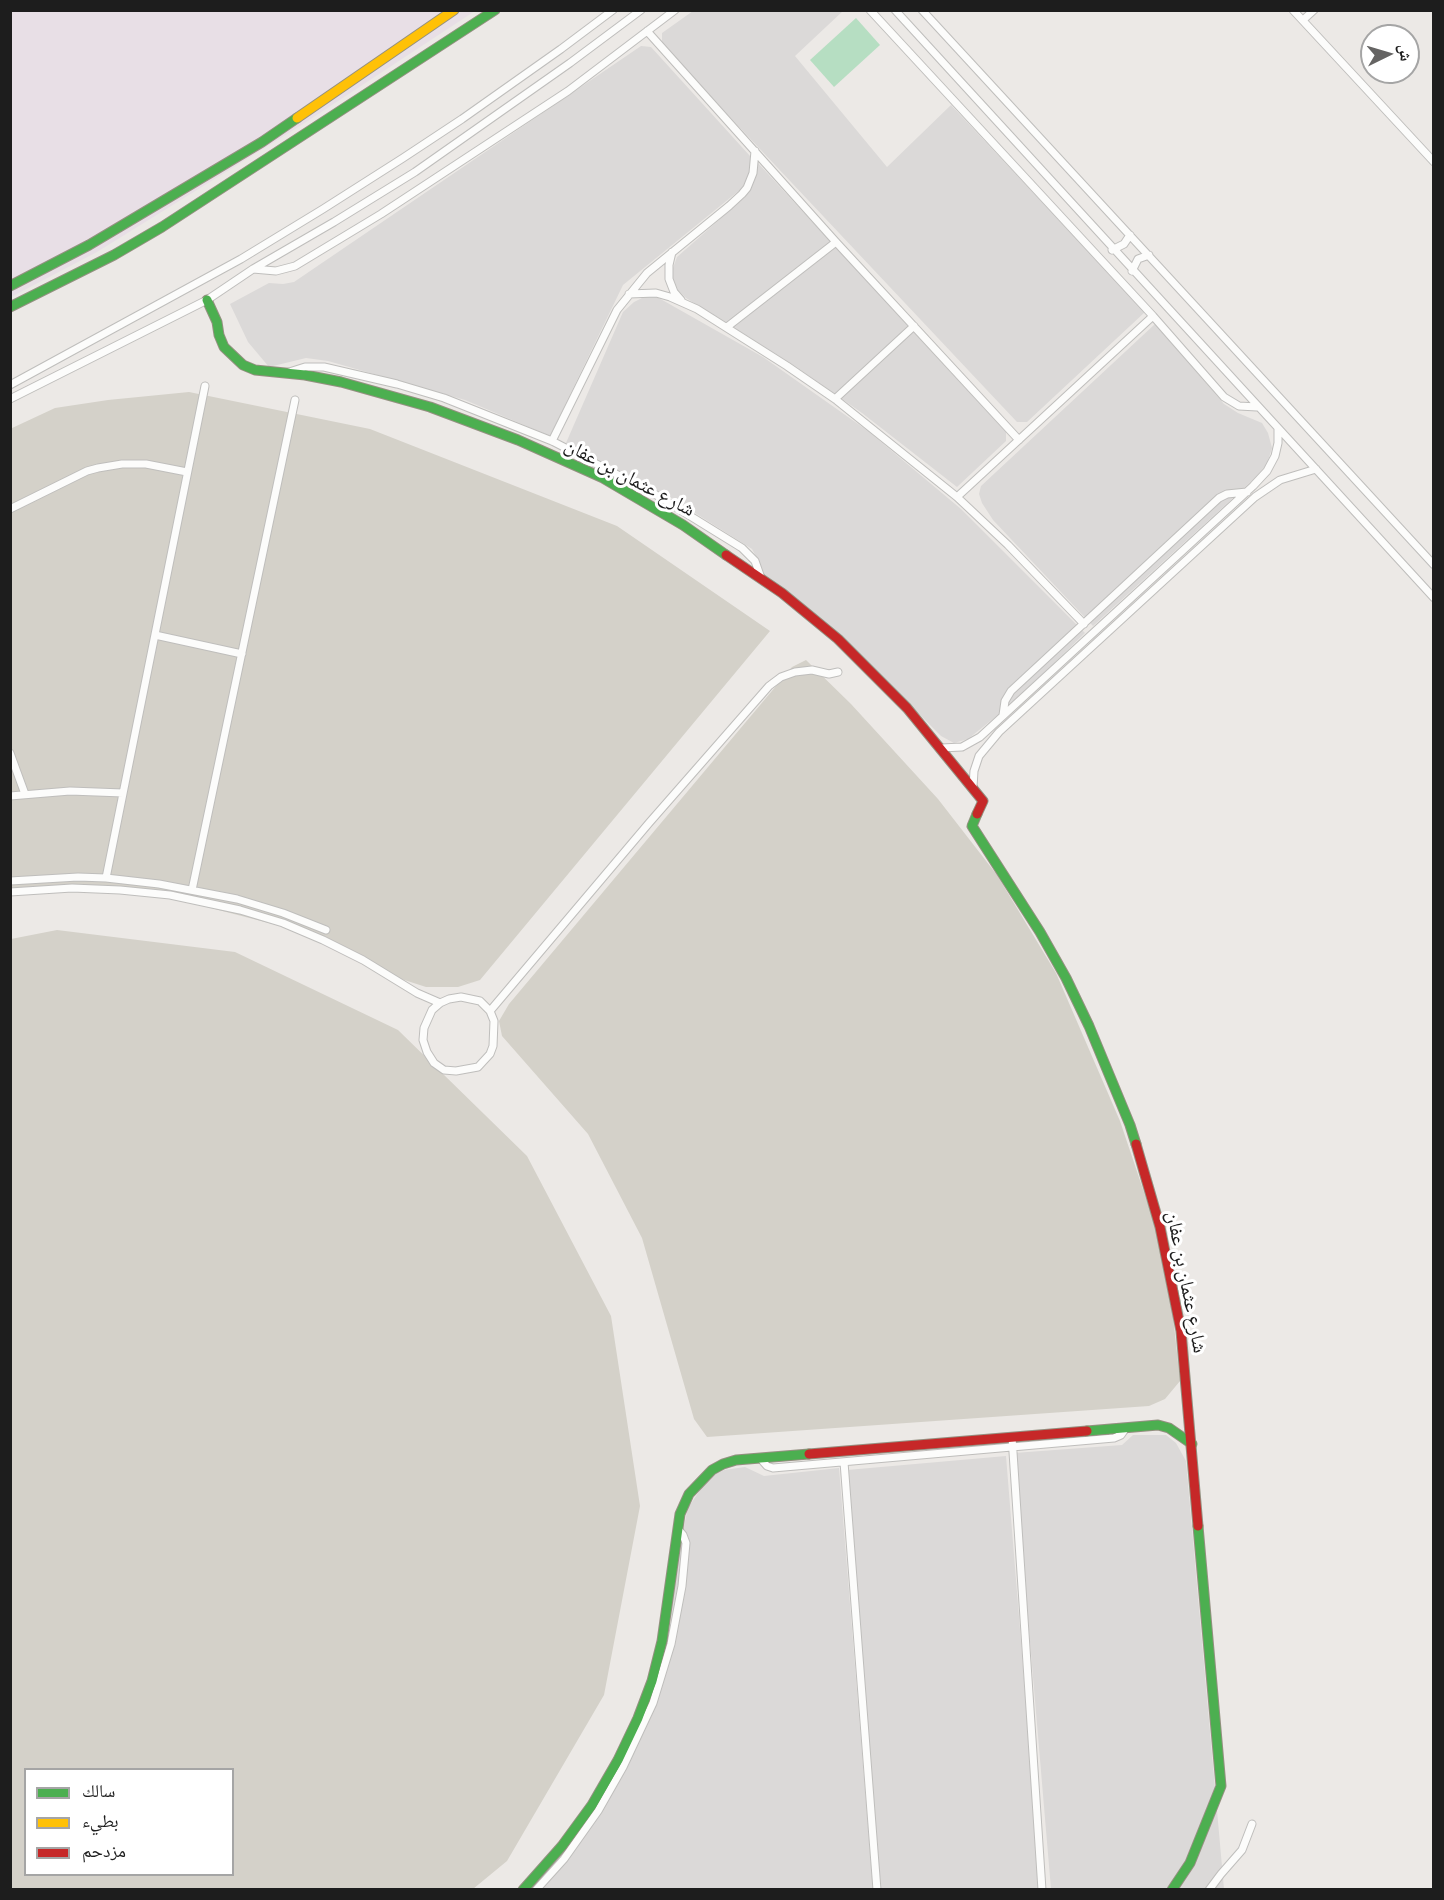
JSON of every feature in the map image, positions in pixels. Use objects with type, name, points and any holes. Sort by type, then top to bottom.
[{"type":"street","points":[[10,286],[89,245],[262,142],[454,10]]},
{"type":"street","points":[[10,307],[114,255],[162,227],[495,10]]},
{"type":"street","points":[[10,385],[241,259],[462,119],[613,10]]},
{"type":"street","points":[[10,399],[207,300],[253,269],[334,222],[415,172],[641,10]]},
{"type":"street","points":[[253,269],[286,270],[397,204],[568,91],[675,10]]},
{"type":"street","points":[[870,10],[1153,316],[1224,397],[1239,406],[1257,407]]},
{"type":"street","points":[[895,10],[1132,272],[1434,598]]},
{"type":"street","points":[[922,10],[1434,566]]},
{"type":"street","points":[[1293,10],[1434,162]]},
{"type":"street","points":[[1303,20],[1314,10]]},
{"type":"street","points":[[647,31],[836,242],[1019,440]]},
{"type":"street","points":[[490,99],[492,110],[500,112]]},
{"type":"street","points":[[462,119],[466,119],[471,124],[471,132]]},
{"type":"street","points":[[552,441],[617,310],[647,273],[729,206],[747,188],[753,173],[755,151]]},
{"type":"street","points":[[1113,250],[1124,244],[1130,235]]},
{"type":"street","points":[[727,327],[836,242]]},
{"type":"street","points":[[672,252],[669,279],[674,292],[682,302]]},
{"type":"street","points":[[1132,272],[1138,259],[1149,255]]},
{"type":"street","points":[[629,294],[656,293],[682,302],[727,327],[834,399],[957,497],[1008,545],[1084,624]]},
{"type":"street","name":"شارع عثمان بن عفان","points":[[207,300],[217,322],[224,347],[243,365],[255,370],[323,378],[386,394],[452,415],[518,440],[603,478],[712,544],[801,607],[845,646],[900,701],[983,801],[972,826],[1040,932],[1089,1026],[1130,1125],[1149,1186],[1172,1279],[1181,1331],[1192,1444],[1221,1786],[1190,1863],[1172,1890]]},
{"type":"street","points":[[957,497],[1153,316]]},
{"type":"street","points":[[834,399],[914,326]]},
{"type":"street","points":[[286,373],[314,366],[375,378],[444,398],[552,441],[653,493],[734,543],[750,554],[761,578]]},
{"type":"street","points":[[105,878],[205,386]]},
{"type":"street","points":[[192,890],[295,400]]},
{"type":"street","points":[[941,748],[955,748],[980,737],[1262,478],[1277,450],[1278,429]]},
{"type":"street","points":[[10,509],[87,471],[98,468],[122,464],[146,464],[187,472]]},
{"type":"street","points":[[973,787],[974,771],[979,756],[999,732],[1255,497],[1280,480],[1316,469]]},
{"type":"street","points":[[1003,716],[1005,701],[1011,691],[1218,498],[1227,494],[1247,492]]},
{"type":"street","points":[[154,635],[242,654]]},
{"type":"street","points":[[490,1011],[649,823],[769,686],[787,674],[804,670],[829,674],[838,672]]},
{"type":"street","points":[[10,753],[25,794]]},
{"type":"street","points":[[10,796],[92,791],[123,793]]},
{"type":"street","points":[[10,881],[105,878],[192,890],[260,906],[327,930]]},
{"type":"street","points":[[10,892],[72,888],[120,890],[182,897],[240,910],[283,923],[333,945],[440,1004]]},
{"type":"street","points":[[472,998],[480,1001],[490,1011],[494,1021],[493,1046],[485,1061],[470,1070],[456,1071],[444,1070],[434,1062],[423,1040],[424,1028],[427,1018],[440,1004],[449,999],[472,998]]},
{"type":"street","points":[[523,1890],[557,1852],[592,1805],[618,1760],[638,1718],[652,1681],[662,1641],[680,1514],[686,1499],[712,1470],[729,1461],[1126,1428],[1164,1426],[1174,1430],[1192,1444]]},
{"type":"street","points":[[760,1458],[767,1466],[773,1468],[1114,1438],[1121,1435],[1126,1428]]},
{"type":"street","points":[[1012,1437],[1042,1890]]},
{"type":"street","points":[[844,1462],[877,1890]]},
{"type":"street","points":[[537,1890],[564,1859],[598,1811],[623,1767],[653,1703],[671,1644],[682,1586],[686,1543],[678,1529]]},
{"type":"street","points":[[1209,1890],[1242,1850],[1252,1824]]},
{"type":"shaded area","points":[[11,11],[475,11],[300,126],[97,252],[11,297]]},
{"type":"shaded area","points":[[693,11],[843,11],[795,56],[887,167],[951,105],[1145,312],[1027,422],[1017,422],[662,45],[662,33]]},
{"type":"shaded area","points":[[641,46],[651,47],[750,156],[751,174],[741,189],[623,285],[550,436],[465,400],[328,361],[306,358],[269,367],[248,342],[230,304],[269,283],[294,282]]},
{"type":"shaded area","points":[[758,163],[1006,432],[1006,441],[957,487],[862,413],[795,366],[686,298],[678,290],[673,281],[673,268],[677,257],[746,196],[754,181]]},
{"type":"shaded area","points":[[646,296],[657,297],[763,357],[868,431],[961,509],[1085,633],[1014,702],[968,739],[954,743],[941,736],[859,654],[805,606],[765,578],[752,549],[668,496],[566,443],[623,312],[634,302]]},
{"type":"shaded area","points":[[1155,324],[1224,404],[1262,423],[1268,433],[1272,448],[1267,464],[1256,477],[1093,626],[993,520],[979,494],[981,486]]},
{"type":"shaded area","points":[[189,392],[370,429],[617,526],[770,631],[480,980],[458,987],[426,987],[395,977],[315,935],[176,899],[93,887],[11,893],[10,429],[55,408]]},
{"type":"shaded area","points":[[806,660],[851,704],[938,799],[997,875],[1056,973],[1120,1121],[1154,1222],[1173,1316],[1180,1381],[1165,1399],[1149,1406],[707,1437],[694,1419],[642,1238],[588,1134],[502,1036],[499,1021],[509,1004],[792,667]]},
{"type":"shaded area","points":[[57,930],[235,952],[398,1030],[527,1156],[611,1316],[640,1506],[604,1695],[507,1861],[473,1889],[11,1890],[11,939]]},
{"type":"shaded area","points":[[1133,1435],[1166,1435],[1176,1443],[1186,1461],[1224,1889],[1051,1889],[1014,1453],[1122,1445]]},
{"type":"shaded area","points":[[1006,1456],[1041,1889],[881,1889],[847,1470]]},
{"type":"shaded area","points":[[745,1467],[764,1476],[839,1468],[873,1889],[526,1890],[634,1742],[669,1654],[674,1569],[688,1508],[708,1478],[724,1470]]},
{"type":"green space","points":[[856,18],[880,45],[834,87],[810,60]]},
{"type":"traffic: fast","points":[[10,307],[114,255],[162,227],[495,10]]},
{"type":"traffic: fast","points":[[10,286],[89,245],[262,142],[297,118]]},
{"type":"traffic: fast","points":[[207,300],[217,322],[224,347],[243,365],[255,370],[305,375],[341,382],[430,407],[518,440],[603,478],[683,525],[726,555]]},
{"type":"traffic: fast","points":[[977,814],[972,826],[1040,932],[1066,978],[1089,1026],[1136,1144]]},
{"type":"traffic: fast","points":[[1087,1431],[1158,1425],[1169,1428],[1192,1444]]},
{"type":"traffic: fast","points":[[523,1890],[562,1846],[592,1805],[618,1760],[638,1718],[652,1681],[662,1641],[680,1514],[689,1494],[712,1470],[723,1464],[736,1460],[809,1454]]},
{"type":"traffic: fast","points":[[1172,1890],[1190,1863],[1221,1786],[1198,1526]]},
{"type":"traffic: slow","points":[[297,118],[454,10]]},
{"type":"traffic: jam","points":[[726,555],[782,593],[838,639],[907,708],[983,801],[977,814]]},
{"type":"traffic: jam","points":[[1136,1144],[1160,1227],[1181,1331],[1198,1526]]},
{"type":"traffic: jam","points":[[809,1454],[1087,1431]]}]
